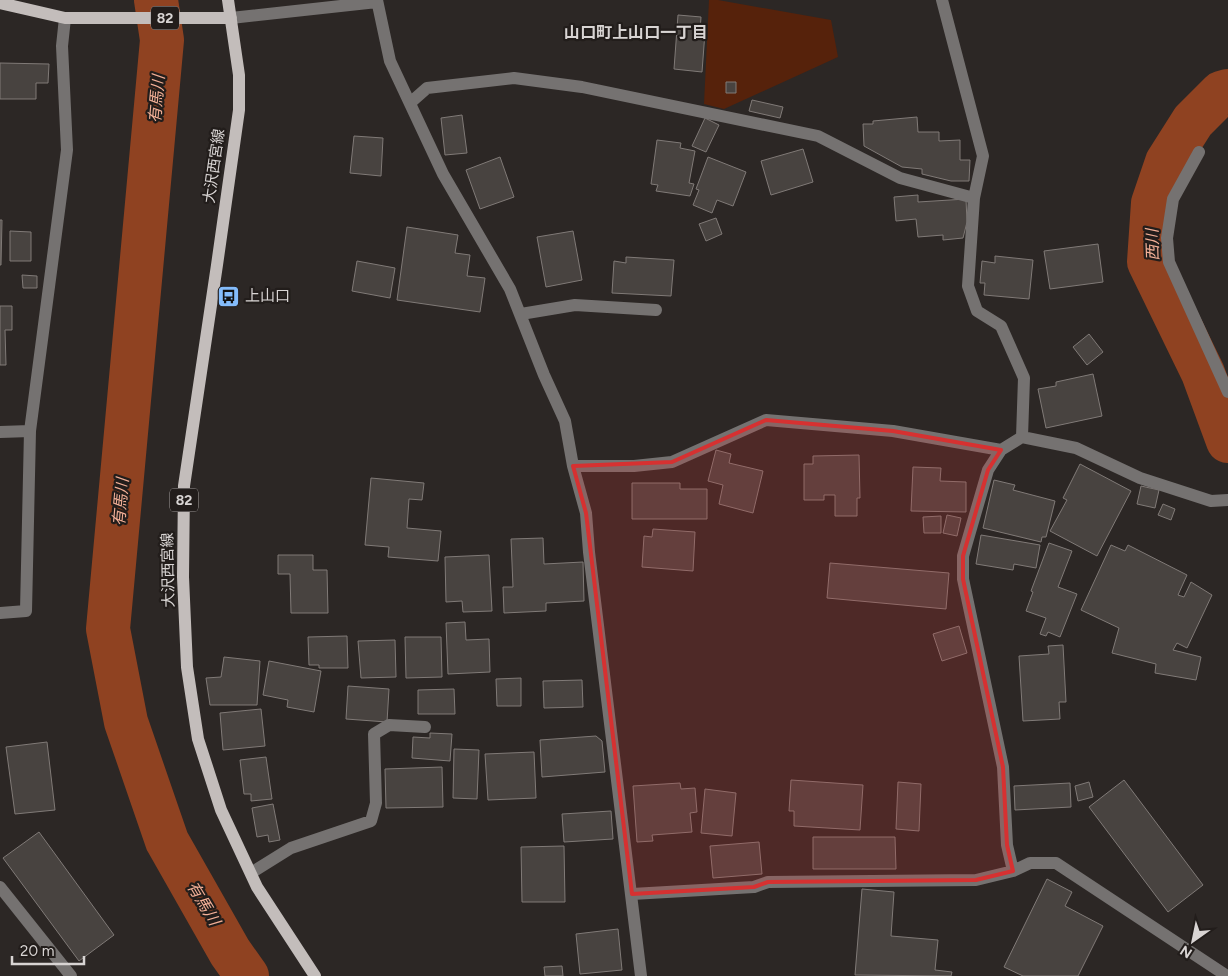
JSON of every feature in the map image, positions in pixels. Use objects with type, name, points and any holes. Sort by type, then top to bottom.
[{"type":"main road","name":"大沢西宮線","points":[[228,0],[225,18],[239,76],[238,110],[216,274],[184,486],[182,577],[187,667],[198,739],[221,810],[257,887],[315,976]]},
{"type":"main road","name":"82","points":[[0,3],[65,18],[225,18]]},
{"type":"street","points":[[942,0],[983,156],[974,198],[968,286],[977,311],[1001,326],[1024,378],[1022,437]]},
{"type":"street","points":[[225,18],[377,1],[390,60],[443,174],[510,289],[544,375],[565,421],[573,466],[586,513],[590,562],[641,976]]},
{"type":"street","points":[[0,613],[26,611],[30,431],[67,150],[62,46],[65,18]]},
{"type":"street","points":[[410,103],[427,88],[514,78],[582,87],[818,136],[900,178],[974,198]]},
{"type":"street","points":[[1199,152],[1173,199],[1167,238],[1169,262],[1228,392]]},
{"type":"street","points":[[520,314],[575,305],[656,310]]},
{"type":"street","points":[[573,466],[634,466],[672,462],[766,420],[893,432],[1001,450]]},
{"type":"street","points":[[0,432],[30,431]]},
{"type":"street","points":[[1012,872],[1007,845],[1003,767],[963,579],[963,556],[988,470],[1001,450],[1022,437],[1076,448],[1140,478],[1211,501],[1228,500]]},
{"type":"street","points":[[251,873],[291,848],[371,821],[376,803],[374,734],[389,725],[425,727]]},
{"type":"street","points":[[632,894],[754,887],[768,882],[976,880],[1012,872],[1030,863],[1056,863],[1225,974]]},
{"type":"street","points":[[0,887],[71,976]]},
{"type":"highlighted area","points":[[766,420],[893,431],[1001,450],[988,470],[963,556],[963,579],[1003,767],[1007,845],[1013,871],[976,880],[768,882],[754,887],[632,894],[586,513],[573,466],[672,462]]},
{"type":"shaded area","points":[[709,0],[831,20],[838,57],[724,109],[704,104]]},
{"type":"building","points":[[678,15],[701,17],[700,32],[705,32],[702,72],[674,69]]},
{"type":"building","points":[[0,63],[49,64],[48,83],[36,83],[36,99],[0,99]]},
{"type":"building","points":[[726,82],[736,82],[736,93],[726,93]]},
{"type":"building","points":[[752,100],[783,107],[780,118],[749,111]]},
{"type":"building","points":[[462,115],[467,153],[445,155],[441,118]]},
{"type":"building","points":[[917,117],[918,132],[939,132],[939,141],[960,140],[960,160],[970,160],[969,181],[951,181],[922,174],[922,169],[902,167],[864,146],[863,124],[873,124],[873,121]]},
{"type":"building","points":[[705,118],[719,125],[706,152],[692,146]]},
{"type":"building","points":[[354,136],[383,138],[381,176],[350,173]]},
{"type":"building","points":[[657,140],[681,143],[680,148],[695,151],[689,183],[694,184],[690,196],[656,191],[658,185],[651,184]]},
{"type":"building","points":[[803,149],[813,182],[771,195],[761,161]]},
{"type":"building","points":[[500,157],[514,197],[480,209],[466,170]]},
{"type":"building","points":[[708,157],[746,172],[733,206],[717,200],[712,213],[693,205],[699,190],[696,189]]},
{"type":"building","points":[[918,195],[918,202],[966,199],[967,222],[963,238],[943,240],[943,235],[918,237],[916,219],[896,221],[894,197]]},
{"type":"building","points":[[716,218],[722,234],[706,241],[699,224]]},
{"type":"building","points":[[0,220],[2,220],[1,265],[0,265]]},
{"type":"building","points":[[407,227],[458,235],[455,253],[470,255],[467,276],[485,278],[480,312],[397,300]]},
{"type":"building","points":[[10,231],[31,232],[31,261],[10,261]]},
{"type":"building","points":[[573,231],[582,280],[546,287],[537,237]]},
{"type":"building","points":[[1098,244],[1103,282],[1050,289],[1044,251]]},
{"type":"building","points":[[995,256],[1033,260],[1029,299],[984,295],[985,283],[980,283],[982,261],[995,263]]},
{"type":"building","points":[[626,257],[674,260],[671,296],[612,293],[614,261],[626,263]]},
{"type":"building","points":[[357,261],[395,268],[390,298],[352,291]]},
{"type":"building","points":[[22,275],[37,276],[37,288],[23,288]]},
{"type":"building","points":[[0,306],[12,306],[12,330],[5,330],[6,365],[0,365]]},
{"type":"building","points":[[1089,334],[1103,352],[1087,365],[1073,347]]},
{"type":"building","points":[[1093,374],[1102,416],[1046,428],[1038,389],[1056,386],[1056,382]]},
{"type":"building","points":[[716,450],[731,454],[729,463],[763,471],[753,513],[719,504],[723,485],[708,481]]},
{"type":"building","points":[[859,455],[860,498],[857,498],[857,516],[835,516],[835,495],[824,495],[824,500],[804,500],[804,464],[813,464],[813,456]]},
{"type":"building","points":[[1080,464],[1131,491],[1097,556],[1050,531],[1067,500],[1063,498]]},
{"type":"building","points":[[913,467],[941,468],[940,481],[966,482],[966,512],[911,511]]},
{"type":"building","points":[[371,478],[424,483],[422,500],[409,499],[407,528],[441,531],[438,561],[388,557],[389,547],[365,545]]},
{"type":"building","points":[[994,480],[1015,485],[1013,490],[1055,501],[1046,537],[1042,537],[1041,542],[983,528]]},
{"type":"building","points":[[632,483],[680,483],[680,489],[707,489],[707,519],[632,519]]},
{"type":"building","points":[[1141,486],[1159,490],[1155,508],[1137,504]]},
{"type":"building","points":[[1163,504],[1175,509],[1171,520],[1158,515]]},
{"type":"building","points":[[947,515],[961,518],[957,536],[943,533]]},
{"type":"building","points":[[941,516],[941,533],[924,533],[923,517]]},
{"type":"building","points":[[653,529],[695,532],[693,571],[642,567],[644,536],[652,537]]},
{"type":"building","points":[[981,535],[1040,545],[1036,568],[1014,564],[1013,570],[976,564]]},
{"type":"building","points":[[543,538],[544,564],[583,562],[584,601],[546,603],[546,611],[504,613],[503,587],[513,587],[511,539]]},
{"type":"building","points":[[1049,543],[1072,551],[1058,587],[1077,594],[1060,637],[1048,632],[1046,636],[1040,634],[1046,618],[1026,611],[1033,592],[1031,591]]},
{"type":"building","points":[[1111,545],[1125,551],[1128,545],[1187,575],[1178,595],[1184,597],[1191,582],[1212,595],[1187,648],[1177,643],[1173,650],[1201,657],[1196,680],[1155,673],[1156,664],[1112,653],[1119,628],[1081,610]]},
{"type":"building","points":[[278,555],[313,555],[313,570],[327,570],[328,613],[291,613],[290,574],[278,574]]},
{"type":"building","points":[[489,555],[492,611],[463,612],[462,601],[446,602],[445,557]]},
{"type":"building","points":[[830,563],[949,573],[946,609],[827,598]]},
{"type":"building","points":[[465,622],[466,640],[489,639],[490,672],[448,674],[446,623]]},
{"type":"building","points":[[959,626],[967,653],[942,661],[933,634]]},
{"type":"building","points":[[347,636],[348,668],[319,668],[319,665],[309,665],[308,637]]},
{"type":"building","points":[[405,637],[441,637],[442,677],[406,678]]},
{"type":"building","points":[[395,640],[396,677],[361,678],[358,641]]},
{"type":"building","points":[[1063,645],[1066,702],[1059,702],[1060,719],[1023,721],[1019,656],[1049,654],[1048,646]]},
{"type":"building","points":[[224,657],[260,661],[257,705],[210,705],[206,678],[221,677]]},
{"type":"building","points":[[269,661],[321,671],[314,712],[287,707],[288,700],[263,695]]},
{"type":"building","points":[[521,678],[521,706],[497,706],[496,679]]},
{"type":"building","points":[[582,680],[583,707],[544,708],[543,681]]},
{"type":"building","points":[[348,686],[389,689],[387,722],[346,719]]},
{"type":"building","points":[[454,689],[455,714],[418,714],[418,690]]},
{"type":"building","points":[[261,709],[265,746],[223,750],[220,713]]},
{"type":"building","points":[[430,733],[452,734],[450,761],[412,758],[413,737],[430,738]]},
{"type":"building","points":[[596,736],[602,741],[605,772],[542,777],[540,740]]},
{"type":"building","points":[[47,742],[55,810],[15,814],[6,747]]},
{"type":"building","points":[[454,749],[479,750],[477,799],[453,798]]},
{"type":"building","points":[[534,752],[536,798],[488,800],[485,754]]},
{"type":"building","points":[[266,757],[272,799],[251,801],[251,794],[244,794],[240,760]]},
{"type":"building","points":[[442,767],[443,807],[386,808],[385,769]]},
{"type":"building","points":[[791,780],[863,785],[860,830],[794,826],[794,811],[789,811]]},
{"type":"building","points":[[1124,780],[1203,885],[1168,912],[1089,807]]},
{"type":"building","points":[[898,782],[921,784],[919,831],[896,829]]},
{"type":"building","points":[[1089,782],[1093,797],[1078,801],[1075,786]]},
{"type":"building","points":[[680,783],[681,789],[695,788],[697,812],[690,813],[692,832],[652,835],[653,841],[637,842],[633,786]]},
{"type":"building","points":[[1070,783],[1071,807],[1015,810],[1014,786]]},
{"type":"building","points":[[705,789],[736,793],[732,836],[701,833]]},
{"type":"building","points":[[273,804],[280,840],[269,842],[268,835],[257,837],[252,808]]},
{"type":"building","points":[[611,811],[613,839],[564,842],[562,814]]},
{"type":"building","points":[[39,832],[114,935],[79,961],[3,858]]},
{"type":"building","points":[[813,837],[895,837],[896,869],[813,869]]},
{"type":"building","points":[[759,842],[762,874],[713,878],[710,846]]},
{"type":"building","points":[[564,846],[565,902],[522,902],[521,847]]},
{"type":"building","points":[[1047,879],[1072,892],[1065,906],[1103,926],[1078,976],[1023,976],[1004,967]]},
{"type":"building","points":[[862,889],[894,892],[891,936],[938,940],[935,970],[952,972],[951,976],[855,975]]},
{"type":"building","points":[[618,929],[622,970],[580,974],[576,934]]},
{"type":"building","points":[[562,966],[563,976],[545,976],[544,967]]},
{"type":"waterway","name":"有馬川","points":[[156,0],[162,40],[108,629],[126,722],[167,841],[230,952],[247,976]]},
{"type":"waterway","name":"西川","points":[[1228,91],[1221,93],[1193,121],[1167,162],[1153,203],[1149,262],[1203,373],[1228,441]]},
{"type":"place","name":"上山口","points":[[229,296]]},
{"type":"district","name":"山口町上山口一丁目","points":[[636,32]]}]
